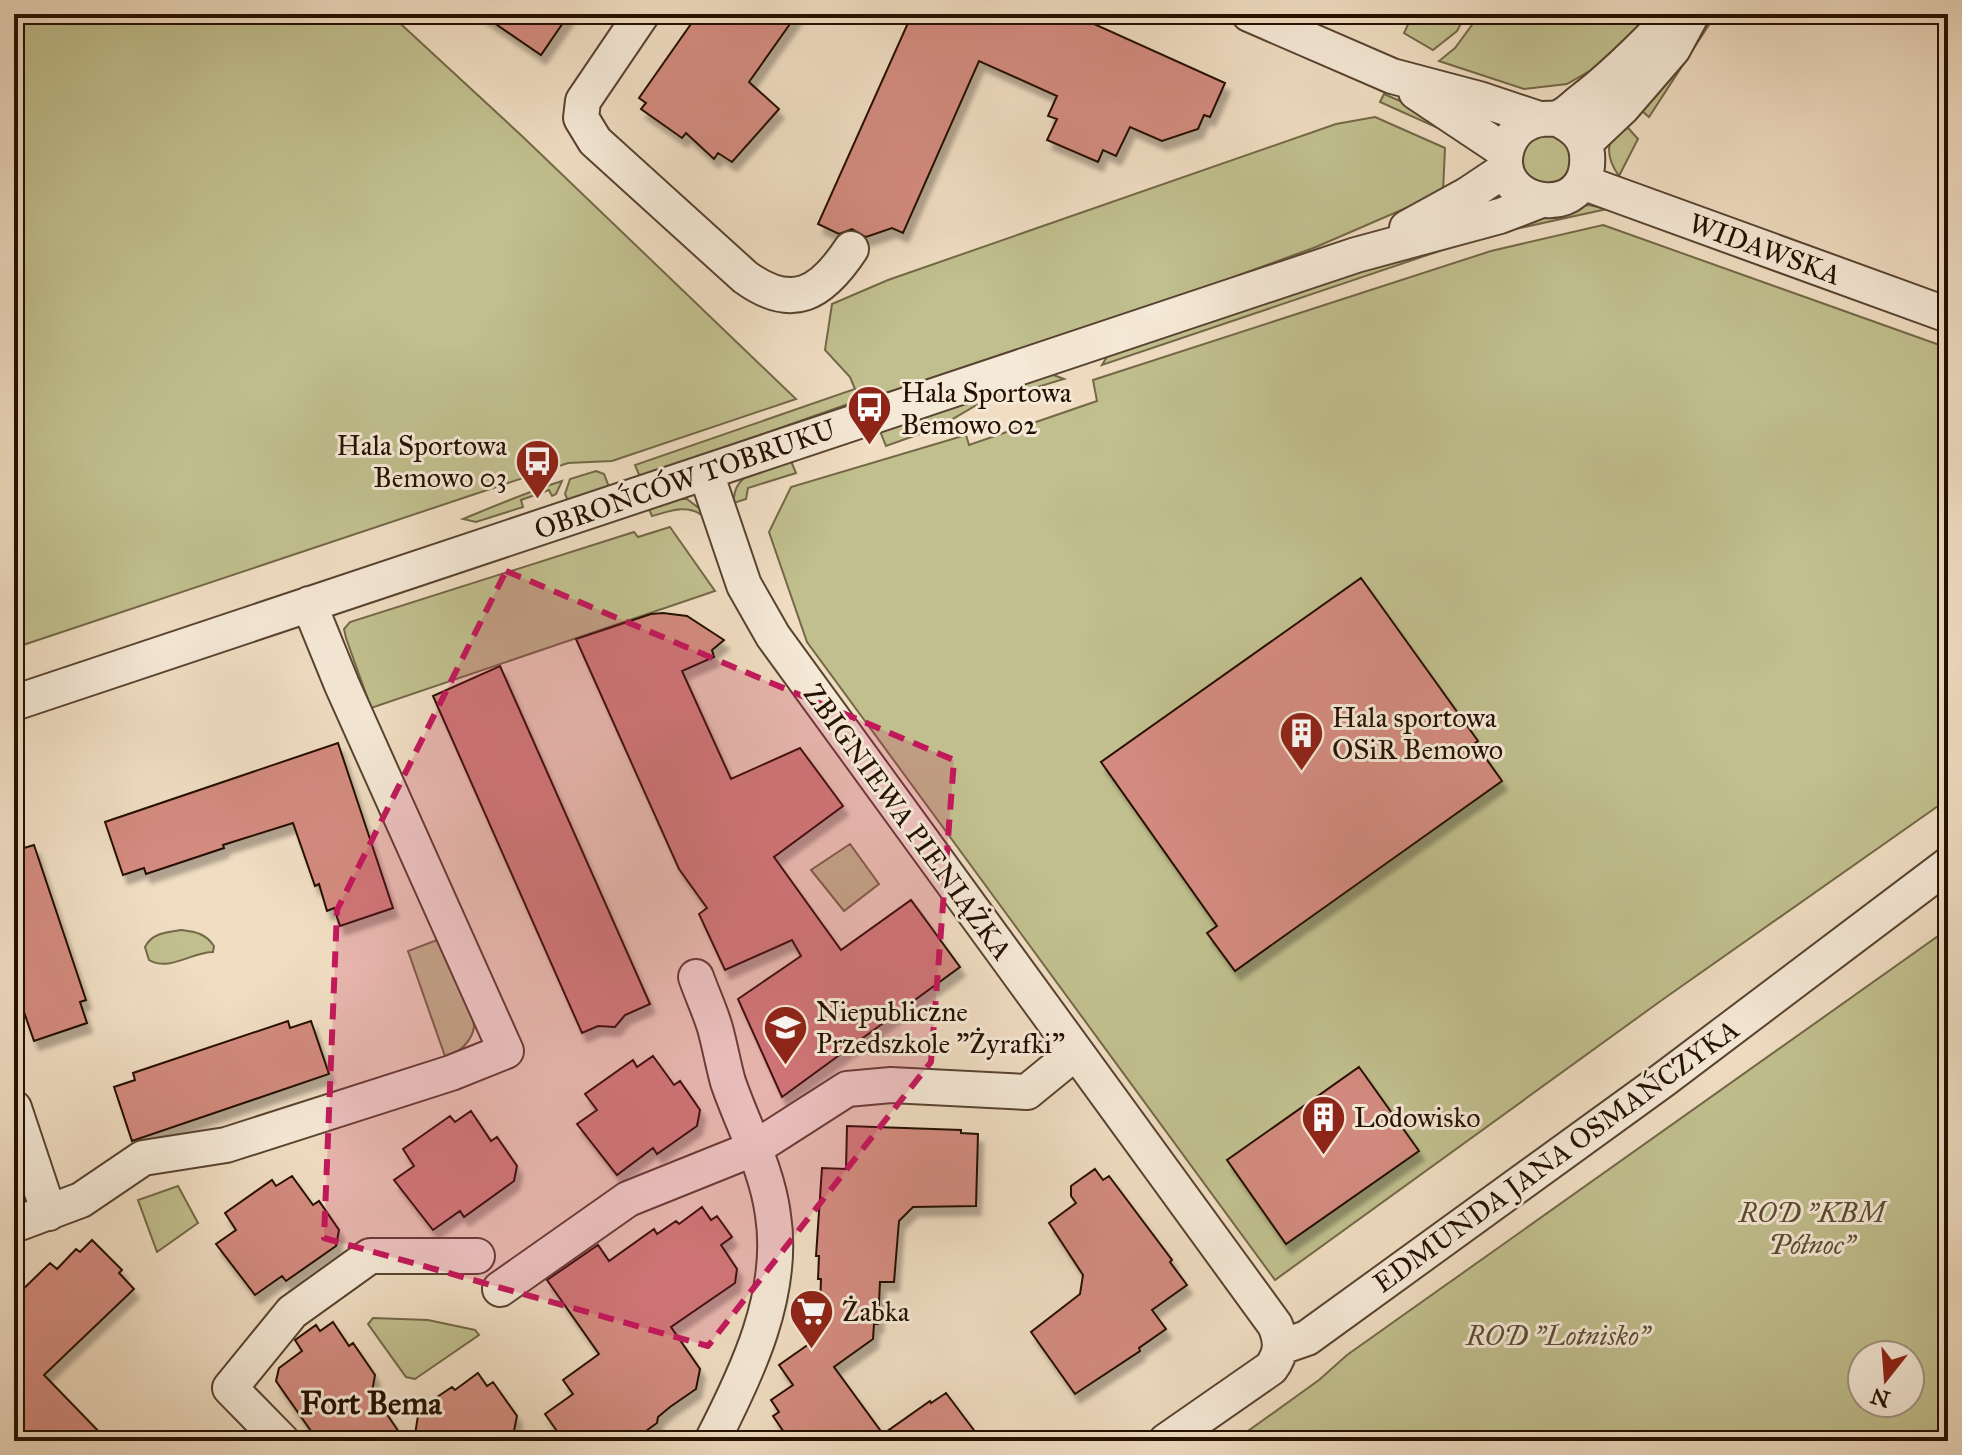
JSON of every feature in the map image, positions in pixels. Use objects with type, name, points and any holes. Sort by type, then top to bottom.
[{"type":"street","points":[[642,14],[583,101],[581,118],[595,141],[764,291],[795,296],[810,290],[835,272],[851,249]]},
{"type":"street","points":[[1249,14],[1392,76],[1548,119],[1569,124],[1586,142],[1588,168],[1582,182],[1571,194],[1556,201],[1539,201],[1524,195],[1512,183],[1506,160],[1511,137],[1523,125],[1548,119],[1597,89],[1674,14]]},
{"type":"street","points":[[1586,142],[1622,108],[1673,49],[1692,14]]},
{"type":"street","points":[[1392,76],[1506,160]]},
{"type":"street","name":"OBROŃCÓW TOBRUKU","points":[[1356,255],[1467,195],[1506,160]]},
{"type":"street","name":"WIDAWSKA","points":[[1582,182],[1948,315]]},
{"type":"street","name":"OBROŃCÓW TOBRUKU","points":[[14,703],[1356,255],[1500,216],[1539,201]]},
{"type":"street","name":"ZBIGNIEWA PIENIĄŻKA","points":[[706,473],[744,585],[773,636],[1275,1325],[1281,1347]]},
{"type":"street","points":[[14,1225],[81,1200],[143,1158],[226,1145],[451,1073],[506,1051],[342,685],[309,604]]},
{"type":"street","name":"EDMUNDA JANA OSMAŃCZYKA","points":[[1166,1441],[1271,1368],[1281,1347],[1307,1338],[1422,1255],[1663,1080],[1948,865]]},
{"type":"street","points":[[696,977],[714,1026],[728,1081],[755,1148],[774,1215],[774,1270],[760,1336],[736,1395],[712,1441]]},
{"type":"street","points":[[500,1289],[628,1199],[755,1148],[847,1089],[891,1085],[1027,1092],[1076,1052]]},
{"type":"street","points":[[14,1108],[49,1213]]},
{"type":"street","points":[[282,1441],[230,1388],[292,1312],[370,1256],[477,1256]]},
{"type":"highlighted area","points":[[506,571],[954,760],[931,1062],[708,1346],[324,1238],[337,910]]},
{"type":"green space","points":[[14,14],[390,14],[796,399],[612,461],[568,463],[14,648]]},
{"type":"green space","points":[[1413,14],[1466,14],[1457,31],[1433,50],[1404,33]]},
{"type":"green space","points":[[1480,14],[1661,14],[1601,72],[1588,72],[1567,84],[1524,89],[1439,61],[1455,48]]},
{"type":"green space","points":[[1705,14],[1716,14],[1649,117],[1636,106]]},
{"type":"green space","points":[[1384,94],[1451,123],[1440,129],[1380,102]]},
{"type":"green space","points":[[1375,117],[1445,148],[1443,192],[1316,247],[1223,281],[851,403],[640,477],[635,465],[855,389],[850,377],[825,350],[832,304],[888,280],[1336,124]]},
{"type":"green space","points":[[1621,120],[1638,139],[1619,176],[1611,161],[1609,148]]},
{"type":"green space","points":[[1546,134],[1564,141],[1571,159],[1564,177],[1546,184],[1528,177],[1521,159],[1528,141]]},
{"type":"green space","points":[[1589,205],[1607,209],[1497,233],[1524,215]]},
{"type":"green space","points":[[1603,225],[1948,348],[1948,799],[1662,1000],[1275,1280],[807,642],[769,532],[791,487],[966,435],[969,445],[1097,401],[1093,380],[1491,251]]},
{"type":"green space","points":[[1473,231],[1475,239],[1102,365],[1110,352]]},
{"type":"green space","points":[[1048,373],[1064,379],[975,406],[939,427],[886,446],[880,431]]},
{"type":"green space","points":[[791,461],[796,473],[748,488],[746,499],[734,503],[735,492],[745,477]]},
{"type":"green space","points":[[596,471],[604,474],[609,487],[568,501],[565,494],[570,479]]},
{"type":"green space","points":[[562,481],[552,496],[549,490],[521,500],[523,507],[476,522],[463,519],[524,494]]},
{"type":"green space","points":[[687,499],[704,512],[700,514],[682,509],[652,516],[648,507]]},
{"type":"green space","points":[[670,527],[715,591],[371,708],[346,638],[344,629],[350,622],[634,532],[638,537]]},
{"type":"green space","points":[[850,844],[879,884],[844,911],[811,870]]},
{"type":"green space","name":"ROD \"KBM Północ\"","points":[[1948,929],[1948,1441],[1234,1441],[1319,1380],[1347,1355]]},
{"type":"green space","points":[[181,930],[204,936],[214,946],[213,952],[173,963],[149,960],[145,947],[152,939],[160,934]]},
{"type":"green space","points":[[437,940],[465,997],[474,1027],[467,1042],[446,1059],[408,951]]},
{"type":"green space","points":[[178,1186],[198,1223],[157,1252],[138,1200]]},
{"type":"green space","points":[[373,1318],[428,1320],[475,1330],[479,1335],[415,1379],[406,1377],[368,1324]]},
{"type":"building","points":[[481,14],[569,14],[541,55]]},
{"type":"building","points":[[698,14],[797,14],[749,82],[779,109],[732,162],[718,153],[714,159],[686,133],[682,138],[641,109],[646,103],[639,98]]},
{"type":"building","points":[[912,14],[1072,14],[1225,83],[1210,117],[1204,115],[1198,129],[1162,141],[1130,127],[1116,156],[1103,150],[1098,162],[1047,140],[1057,119],[1048,116],[1057,96],[979,61],[903,233],[892,228],[866,237],[852,229],[839,234],[818,224]]},
{"type":"building","name":"Hala sportowa OSiR Bemowo","points":[[1361,578],[1478,741],[1475,743],[1502,781],[1235,971],[1207,933],[1217,926],[1101,762]]},
{"type":"building","points":[[651,614],[687,616],[724,640],[712,650],[714,657],[682,671],[731,779],[800,748],[843,806],[774,857],[841,950],[911,900],[960,967],[782,1097],[738,999],[801,956],[792,940],[725,970],[699,914],[707,908],[679,869],[576,639]]},
{"type":"building","points":[[500,666],[650,1004],[625,1015],[615,1027],[598,1026],[582,1033],[433,696]]},
{"type":"building","points":[[338,743],[393,908],[340,926],[334,908],[327,911],[319,884],[315,886],[293,823],[146,874],[144,868],[123,875],[105,822]]},
{"type":"building","points":[[34,845],[86,1000],[80,1002],[87,1023],[34,1041],[14,983],[14,851]]},
{"type":"building","points":[[288,1021],[290,1028],[311,1021],[329,1074],[132,1141],[114,1087],[135,1080],[133,1073]]},
{"type":"building","points":[[653,1056],[674,1085],[680,1081],[700,1110],[697,1126],[657,1154],[653,1148],[617,1175],[577,1124],[597,1110],[585,1094],[633,1060],[637,1067]]},
{"type":"building","name":"Lodowisko","points":[[1359,1067],[1419,1151],[1286,1244],[1227,1160]]},
{"type":"building","points":[[471,1111],[491,1141],[497,1137],[517,1166],[514,1181],[464,1217],[460,1211],[433,1230],[394,1180],[414,1166],[403,1149],[450,1116],[455,1122]]},
{"type":"building","points":[[847,1126],[961,1130],[961,1133],[978,1134],[976,1206],[913,1207],[899,1221],[894,1282],[880,1282],[878,1324],[874,1324],[873,1339],[834,1367],[883,1434],[946,1393],[982,1441],[790,1441],[773,1416],[779,1412],[771,1400],[793,1385],[779,1365],[819,1337],[821,1279],[818,1279],[819,1256],[816,1256],[822,1168],[846,1169]]},
{"type":"building","points":[[1095,1169],[1103,1180],[1109,1176],[1187,1285],[1152,1310],[1166,1329],[1139,1348],[1140,1351],[1075,1394],[1031,1332],[1080,1294],[1083,1275],[1049,1223],[1076,1203],[1071,1196],[1071,1186]]},
{"type":"building","points":[[292,1176],[313,1205],[319,1201],[339,1230],[336,1246],[286,1281],[282,1276],[255,1295],[216,1244],[236,1230],[225,1213],[272,1180],[276,1186]]},
{"type":"building","points":[[702,1207],[711,1220],[717,1216],[732,1237],[721,1245],[737,1269],[735,1283],[671,1327],[700,1369],[696,1389],[670,1407],[658,1417],[657,1423],[632,1441],[564,1441],[545,1414],[573,1394],[563,1380],[599,1354],[547,1280],[598,1245],[609,1261],[654,1229],[657,1234],[676,1221],[679,1224]]},
{"type":"building","points":[[92,1240],[122,1270],[119,1273],[134,1289],[44,1375],[108,1441],[27,1441],[14,1428],[14,1298],[50,1263],[57,1269],[76,1249],[80,1252]]},
{"type":"building","points":[[333,1322],[349,1346],[353,1343],[375,1375],[372,1392],[405,1441],[318,1441],[276,1381],[279,1368],[302,1351],[295,1340],[316,1325],[320,1331]]},
{"type":"building","points":[[478,1373],[487,1386],[493,1382],[517,1416],[512,1441],[414,1441],[419,1409],[452,1387],[455,1390]]},
{"type":"place","name":"Hala Sportowa Bemowo 02","points":[[870,447]]},
{"type":"place","name":"Hala Sportowa Bemowo 03","points":[[538,500]]},
{"type":"place","name":"Hala sportowa OSiR Bemowo","points":[[1301,772]]},
{"type":"place","name":"Niepubliczne Przedszkole \"Żyrafki\"","points":[[785,1066]]},
{"type":"place","name":"Lodowisko","points":[[1323,1156]]},
{"type":"place","name":"Żabka","points":[[811,1350]]},
{"type":"district","name":"Fort Bema","points":[[371,1403]]},
{"type":"park label","name":"ROD \"Lotnisko\"","points":[[1558,1335]]}]
